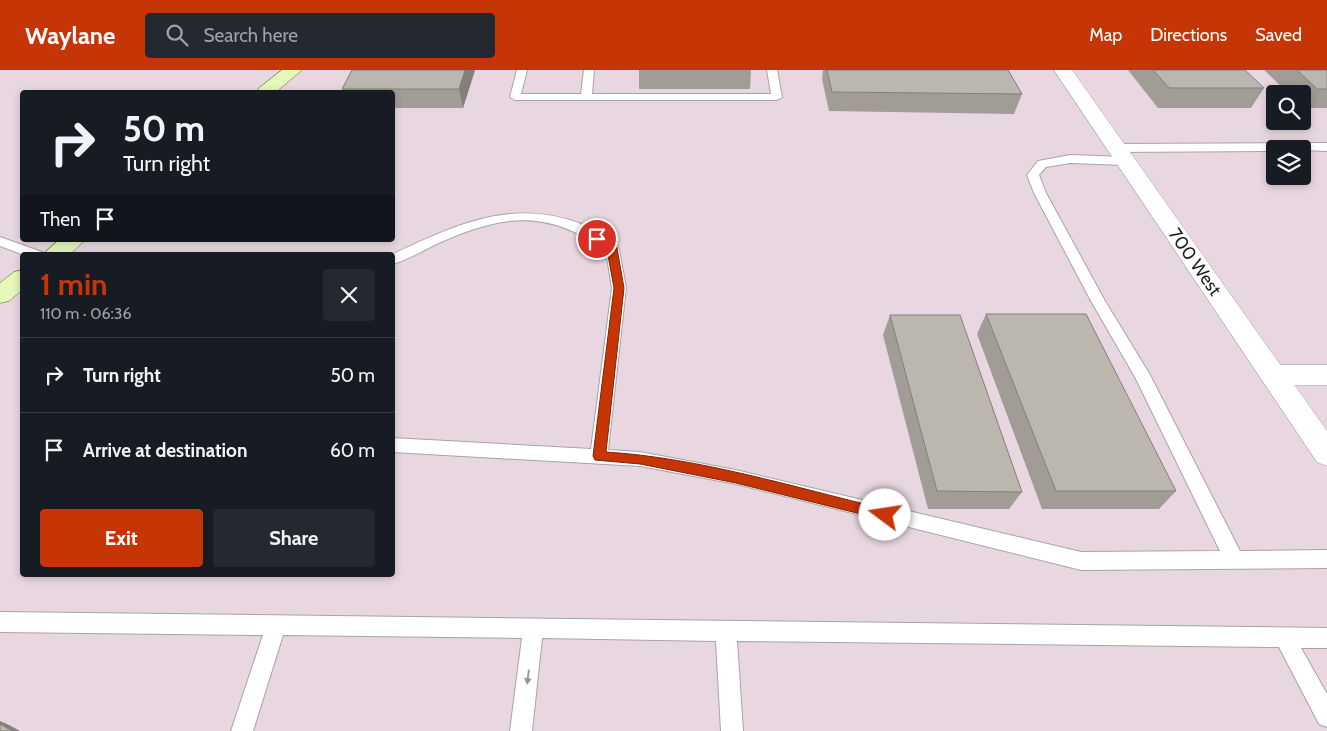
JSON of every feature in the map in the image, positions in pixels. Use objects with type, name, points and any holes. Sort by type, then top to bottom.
[{"type":"main road","points":[[268,90],[293,70]]},
{"type":"main road","points":[[58,252],[71,242]]},
{"type":"main road","points":[[0,295],[20,280]]},
{"type":"street","name":"700 West","points":[[1063,70],[1327,454]]},
{"type":"street","points":[[1273,375],[1327,375]]},
{"type":"lane","points":[[522,70],[516,97],[777,98],[772,70]]},
{"type":"lane","points":[[586,97],[589,70]]},
{"type":"lane","points":[[1235,561],[1142,375],[1093,293],[1040,194],[1033,174],[1042,164],[1120,154],[1327,147]]},
{"type":"lane","points":[[395,259],[455,230],[511,216],[547,217],[582,229],[612,248],[619,288],[599,456]]},
{"type":"lane","points":[[0,241],[29,252]]},
{"type":"lane","points":[[395,445],[640,459],[736,478],[1082,561],[1327,559]]},
{"type":"lane","points":[[0,622],[1327,638]]},
{"type":"lane","points":[[242,731],[276,626]]},
{"type":"lane","points":[[521,731],[533,629]]},
{"type":"lane","points":[[726,631],[732,731]]},
{"type":"lane","points":[[1285,638],[1327,716]]},
{"type":"shaded area","points":[[0,70],[1327,70],[1327,731],[0,731]]},
{"type":"building","points":[[352,70],[465,70],[459,89],[342,89]]},
{"type":"building","points":[[827,70],[1008,70],[1022,94],[832,92]]},
{"type":"building","points":[[1153,70],[1245,70],[1264,88],[1169,88]]},
{"type":"building","points":[[1297,70],[1327,70],[1327,89],[1317,89]]},
{"type":"building","points":[[986,314],[1086,314],[1176,491],[1056,491]]},
{"type":"building","points":[[890,315],[960,315],[1022,492],[937,491]]},
{"type":"building","points":[[0,724],[12,731],[0,731]]},
{"type":"route","points":[[597,239],[612,248],[619,288],[599,456],[640,459],[736,478],[885,515]]}]
